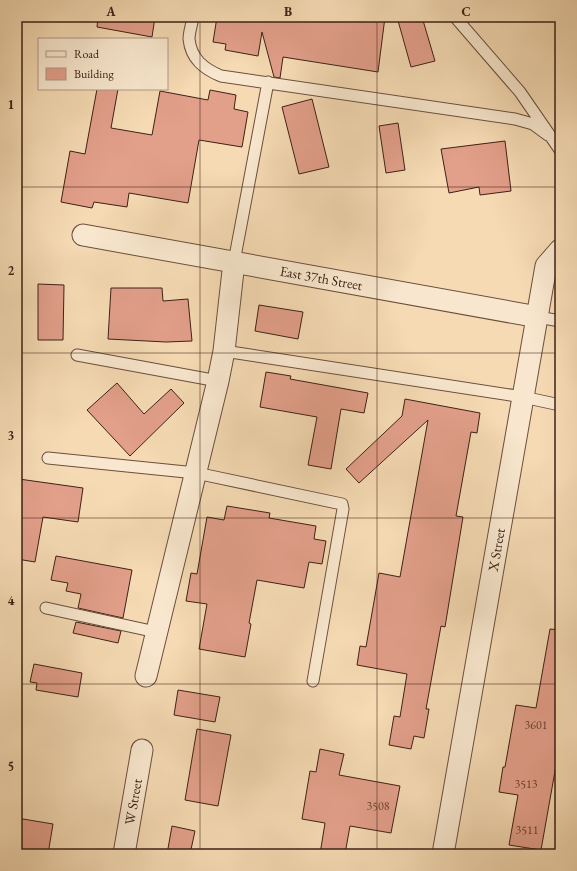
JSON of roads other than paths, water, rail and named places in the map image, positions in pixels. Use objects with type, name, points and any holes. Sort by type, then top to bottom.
[{"type":"street","name":"East 37th Street","points":[[83,235],[538,317]]},
{"type":"street","name":"X Street","points":[[443,854],[546,266],[560,250]]},
{"type":"street","points":[[146,676],[218,381],[224,351],[234,262]]},
{"type":"street","name":"W Street","points":[[124,854],[142,750]]},
{"type":"lane","points":[[193,17],[189,38],[192,51],[199,62],[208,71],[221,76],[516,119],[533,124],[548,135]]},
{"type":"lane","points":[[455,17],[520,92],[548,135],[560,150]]},
{"type":"lane","points":[[234,262],[268,82]]},
{"type":"lane","name":"East 37th Street","points":[[538,317],[560,321]]},
{"type":"lane","points":[[224,351],[560,405]]},
{"type":"lane","points":[[77,355],[218,381]]},
{"type":"lane","points":[[48,458],[196,473],[342,504],[343,509],[313,681]]},
{"type":"lane","points":[[46,608],[156,632]]}]
